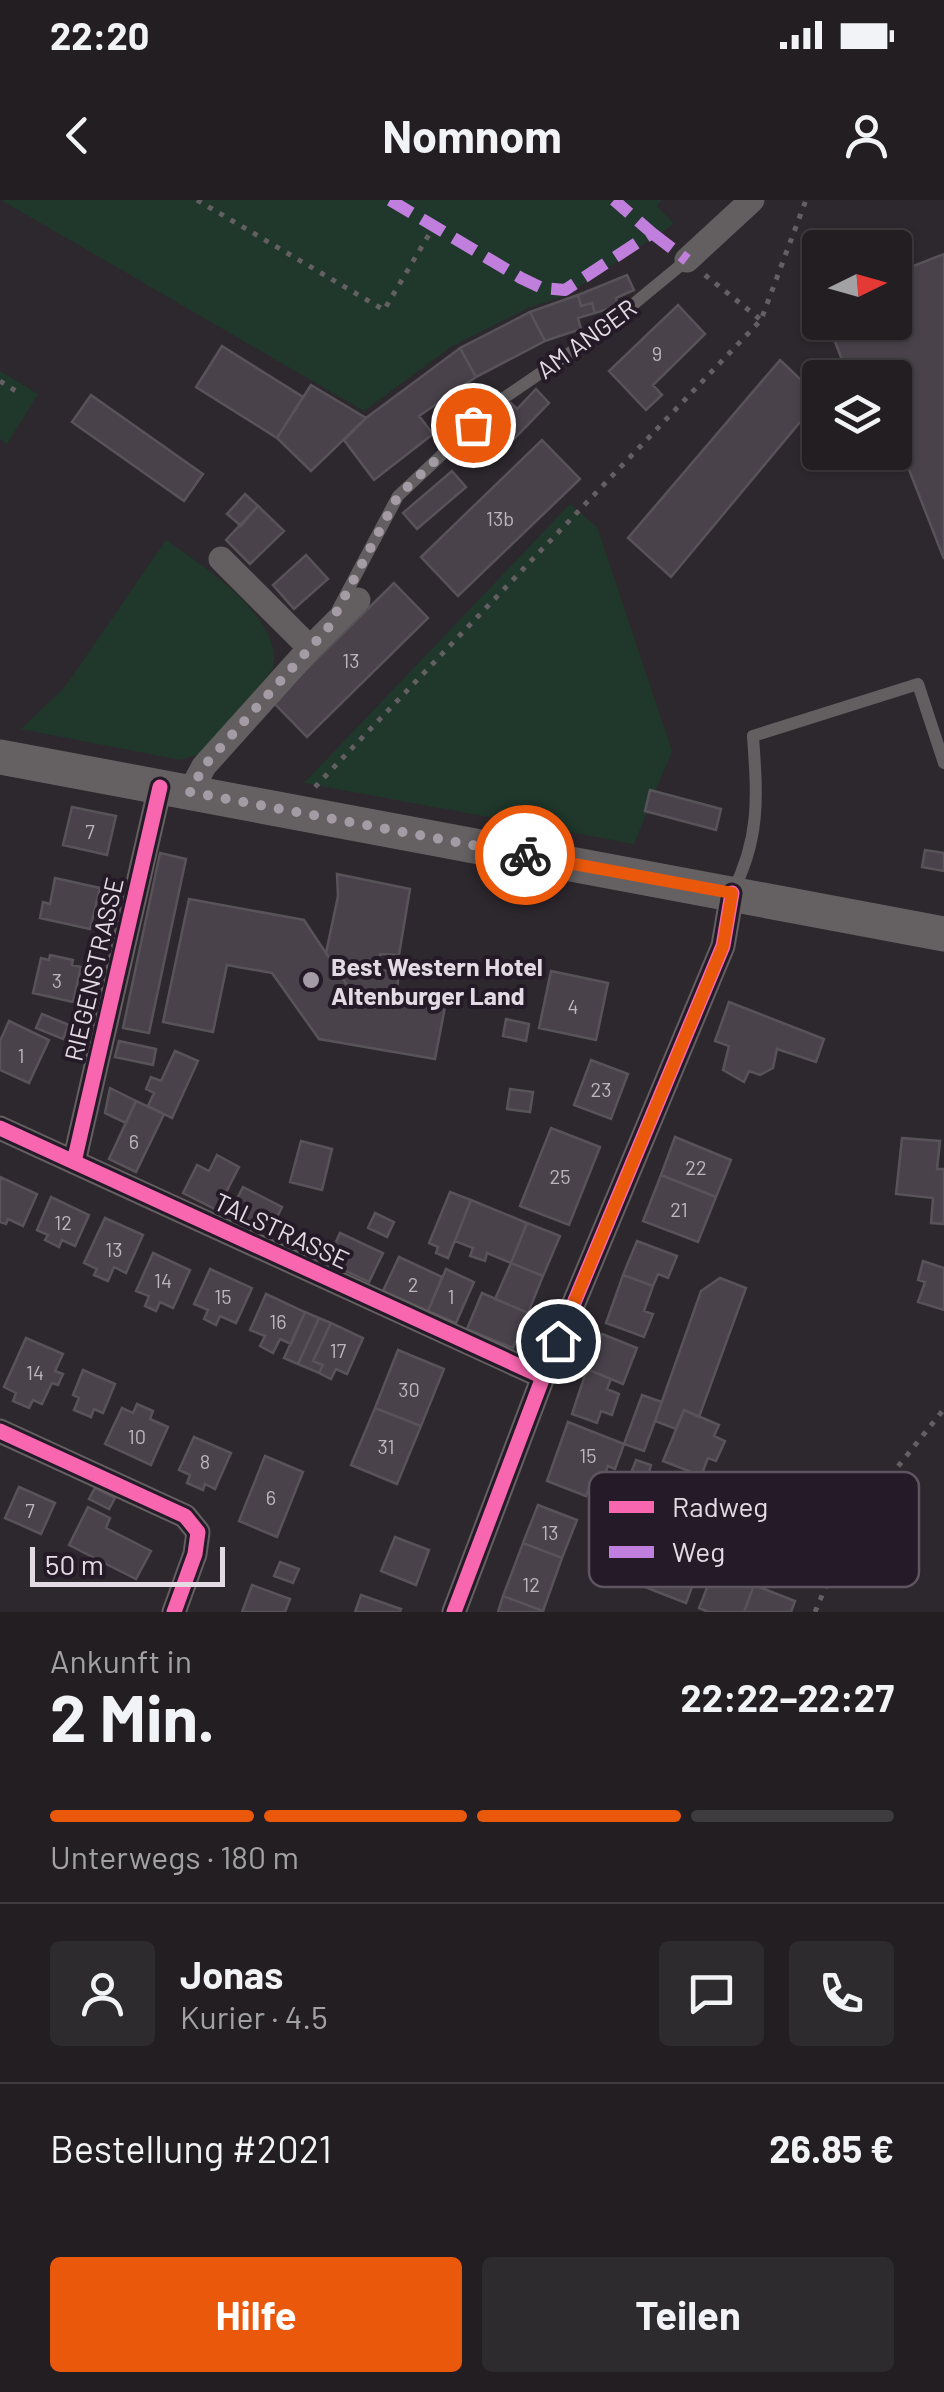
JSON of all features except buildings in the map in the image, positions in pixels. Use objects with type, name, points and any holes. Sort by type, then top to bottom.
[{"type":"main road","points":[[0,757],[944,934]]},
{"type":"street","name":"AM ANGER","points":[[687,260],[752,200]]},
{"type":"street","points":[[221,560],[310,648]]},
{"type":"street","name":"AM ANGER","points":[[175,790],[204,766],[358,600]]},
{"type":"street","name":"RIEGENSTRASSE","points":[[74,1162],[175,790]]},
{"type":"street","points":[[454,1612],[542,1377],[723,946],[732,893]]},
{"type":"street","name":"TALSTRASSE","points":[[0,1128],[542,1377]]},
{"type":"street","points":[[0,1432],[185,1516],[198,1532],[195,1554],[174,1612]]},
{"type":"lane","name":"AM ANGER","points":[[328,628],[398,496],[498,402],[596,335],[687,260]]},
{"type":"lane","points":[[732,893],[743,872],[758,812],[753,736],[918,684],[944,763]]},
{"type":"path","points":[[197,200],[384,310],[434,226]]},
{"type":"path","points":[[292,811],[761,320],[806,200]]},
{"type":"path","points":[[687,260],[761,320]]},
{"type":"path","points":[[0,381],[18,392]]},
{"type":"path","points":[[894,1472],[944,1409]]},
{"type":"path","points":[[815,1612],[826,1587]]},
{"type":"green space","points":[[1,200],[662,200],[657,206],[674,224],[565,296],[528,308],[451,347],[364,411]]},
{"type":"green space","points":[[0,371],[38,394],[7,444],[0,439]]},
{"type":"green space","points":[[570,504],[597,527],[672,751],[634,844],[304,783]]},
{"type":"green space","points":[[166,540],[219,579],[254,613],[273,650],[273,669],[203,753],[180,760],[21,729],[65,687]]},
{"type":"marked path","points":[[390,200],[521,278],[542,288],[565,290],[652,233],[614,200]]},
{"type":"marked path","points":[[652,233],[687,260]]},
{"type":"cycle path","points":[[74,1162],[160,787]]},
{"type":"cycle path","points":[[454,1612],[543,1377],[723,946],[732,893]]},
{"type":"cycle path","points":[[0,1128],[543,1377]]},
{"type":"cycle path","points":[[0,1431],[185,1516],[198,1532],[195,1554],[174,1612]]},
{"type":"way so far","points":[[473,425],[398,496],[328,628],[204,766],[190,792],[525,855]]},
{"type":"place","name":"Best Western Hotel Altenburger Land","points":[[311,980]]},
{"type":"route","points":[[525,855],[732,893],[723,946],[558,1341]]}]
